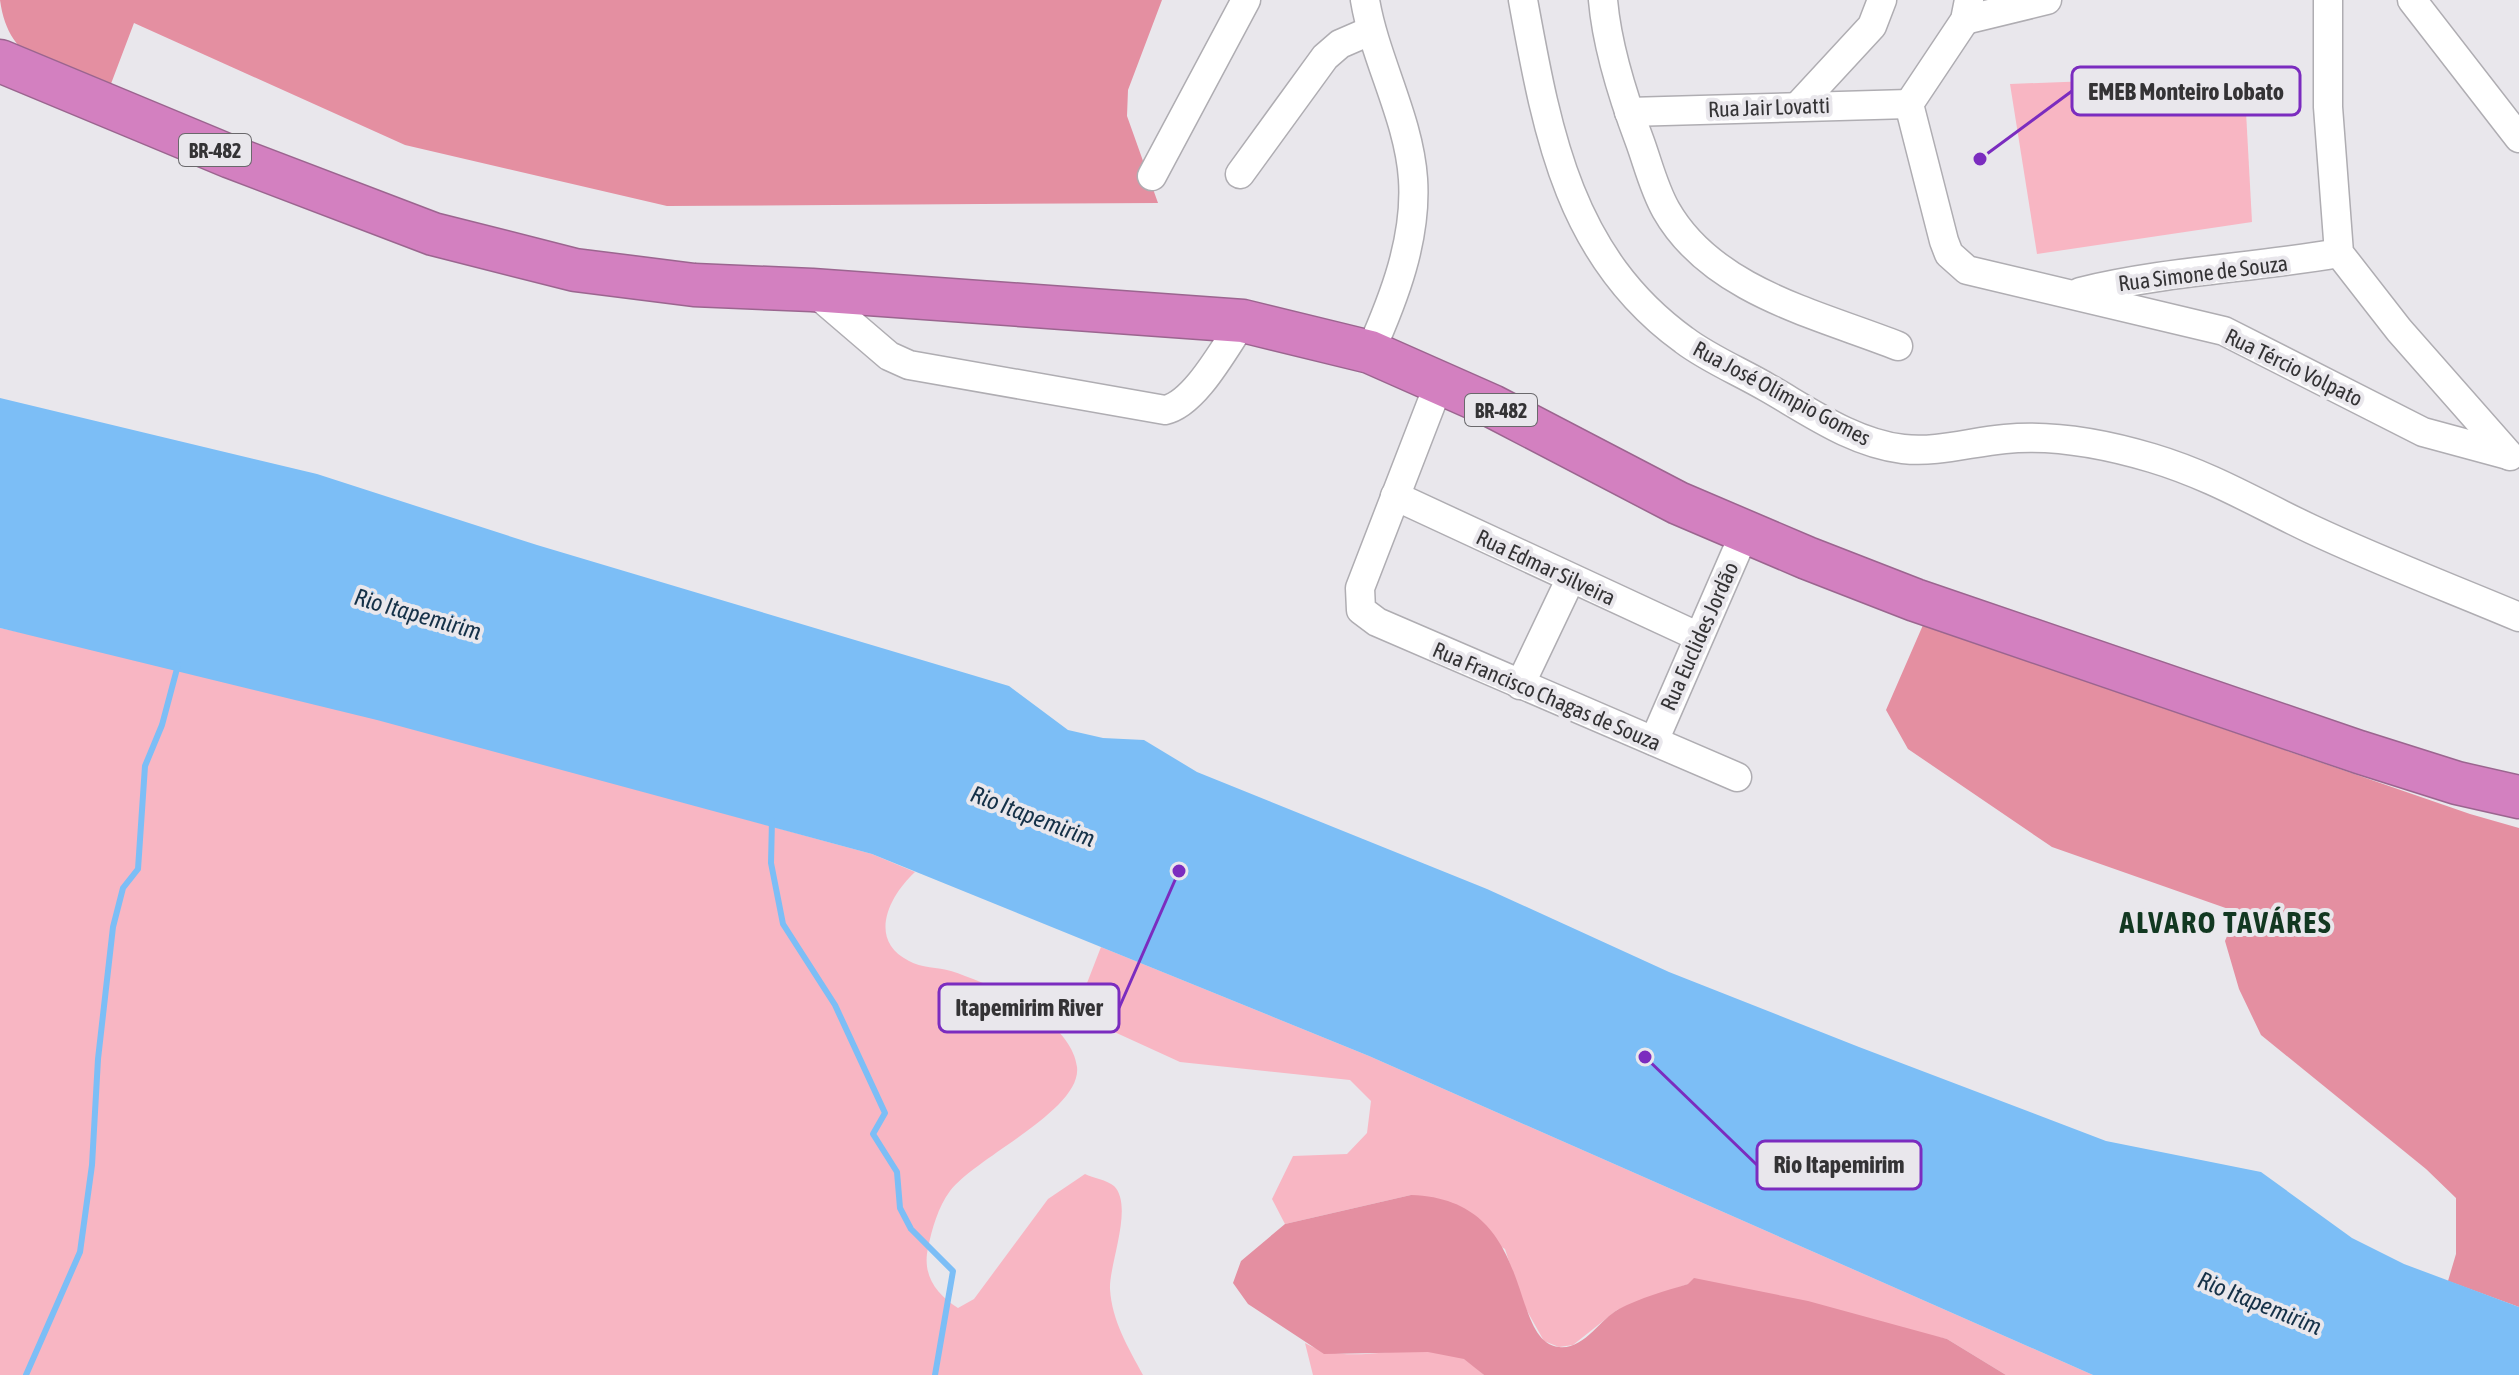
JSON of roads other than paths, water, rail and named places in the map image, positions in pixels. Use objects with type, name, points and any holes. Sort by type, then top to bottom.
[{"type":"highway","name":"BR-482","points":[[0,61],[231,157],[433,234],[575,270],[694,285],[812,290],[1243,321],[1370,352],[1440,381],[1678,503],[1915,600],[2457,783],[2519,797]]},
{"type":"street","points":[[1152,176],[1246,0]]},
{"type":"street","points":[[1365,0],[1370,31],[1404,136],[1413,179],[1403,267],[1370,352]]},
{"type":"street","name":"Rua José Olímpio Gomes","points":[[1523,0],[1550,132],[1568,193],[1610,266],[1654,316],[1687,343],[1843,430],[1873,443],[1903,449],[1935,449],[2007,438],[2046,438],[2082,442],[2152,458],[2235,488],[2310,529],[2519,617]]},
{"type":"street","points":[[1603,0],[1629,112],[1665,209],[1688,242],[1718,269],[1751,288],[1898,346]]},
{"type":"street","points":[[1799,105],[1872,26],[1882,0]]},
{"type":"street","points":[[1909,104],[1967,10],[2047,0]]},
{"type":"street","points":[[2328,0],[2328,107],[2339,253],[2399,330],[2513,457]]},
{"type":"street","points":[[2412,0],[2519,138]]},
{"type":"street","points":[[1240,174],[1325,57],[1340,44],[1370,31]]},
{"type":"street","name":"Rua Jair Lovatti","points":[[1629,112],[1909,104]]},
{"type":"street","name":"Rua Simone de Souza","points":[[1909,104],[1944,241],[1957,263],[1980,275],[2075,293],[2174,273],[2276,264],[2339,253]]},
{"type":"street","points":[[812,290],[889,356],[909,365],[1165,410],[1175,408],[1192,394],[1243,321]]},
{"type":"street","name":"Rua Tércio Volpato","points":[[2075,293],[2224,331],[2423,432],[2513,457]]},
{"type":"street","points":[[1395,496],[1440,381]]},
{"type":"street","name":"Rua Edmar Silveira","points":[[1395,496],[1570,580],[1697,636]]},
{"type":"street","name":"Rua Francisco Chagas de Souza","points":[[1395,496],[1360,588],[1361,610],[1377,622],[1737,777]]},
{"type":"street","name":"Rua Euclides Jordão","points":[[1654,741],[1697,636],[1745,532]]},
{"type":"street","points":[[1520,685],[1570,580]]},
{"type":"water","points":[[0,398],[317,474],[537,545],[1009,686],[1068,730],[1103,738],[1144,740],[1197,772],[1487,889],[1669,972],[1859,1047],[2106,1141],[2261,1172],[2352,1238],[2404,1264],[2519,1307],[2519,1375],[2093,1375],[1369,1056],[872,854],[377,720],[0,628]]},
{"type":"waterway","points":[[26,1375],[80,1252],[92,1165],[98,1059],[113,927],[123,888],[138,869],[145,766],[162,725],[178,665]]},
{"type":"waterway","points":[[772,820],[771,863],[783,924],[835,1005],[885,1113],[873,1134],[897,1172],[900,1208],[911,1229],[953,1271],[935,1375]]},
{"type":"place","name":"EMEB Monteiro Lobato","points":[[1980,159]]},
{"type":"place","name":"Itapemirim River","points":[[1179,871]]},
{"type":"place","name":"Rio Itapemirim","points":[[1645,1057]]},
{"type":"district","name":"ALVARO TAVÁRES","points":[[2226,922]]}]
